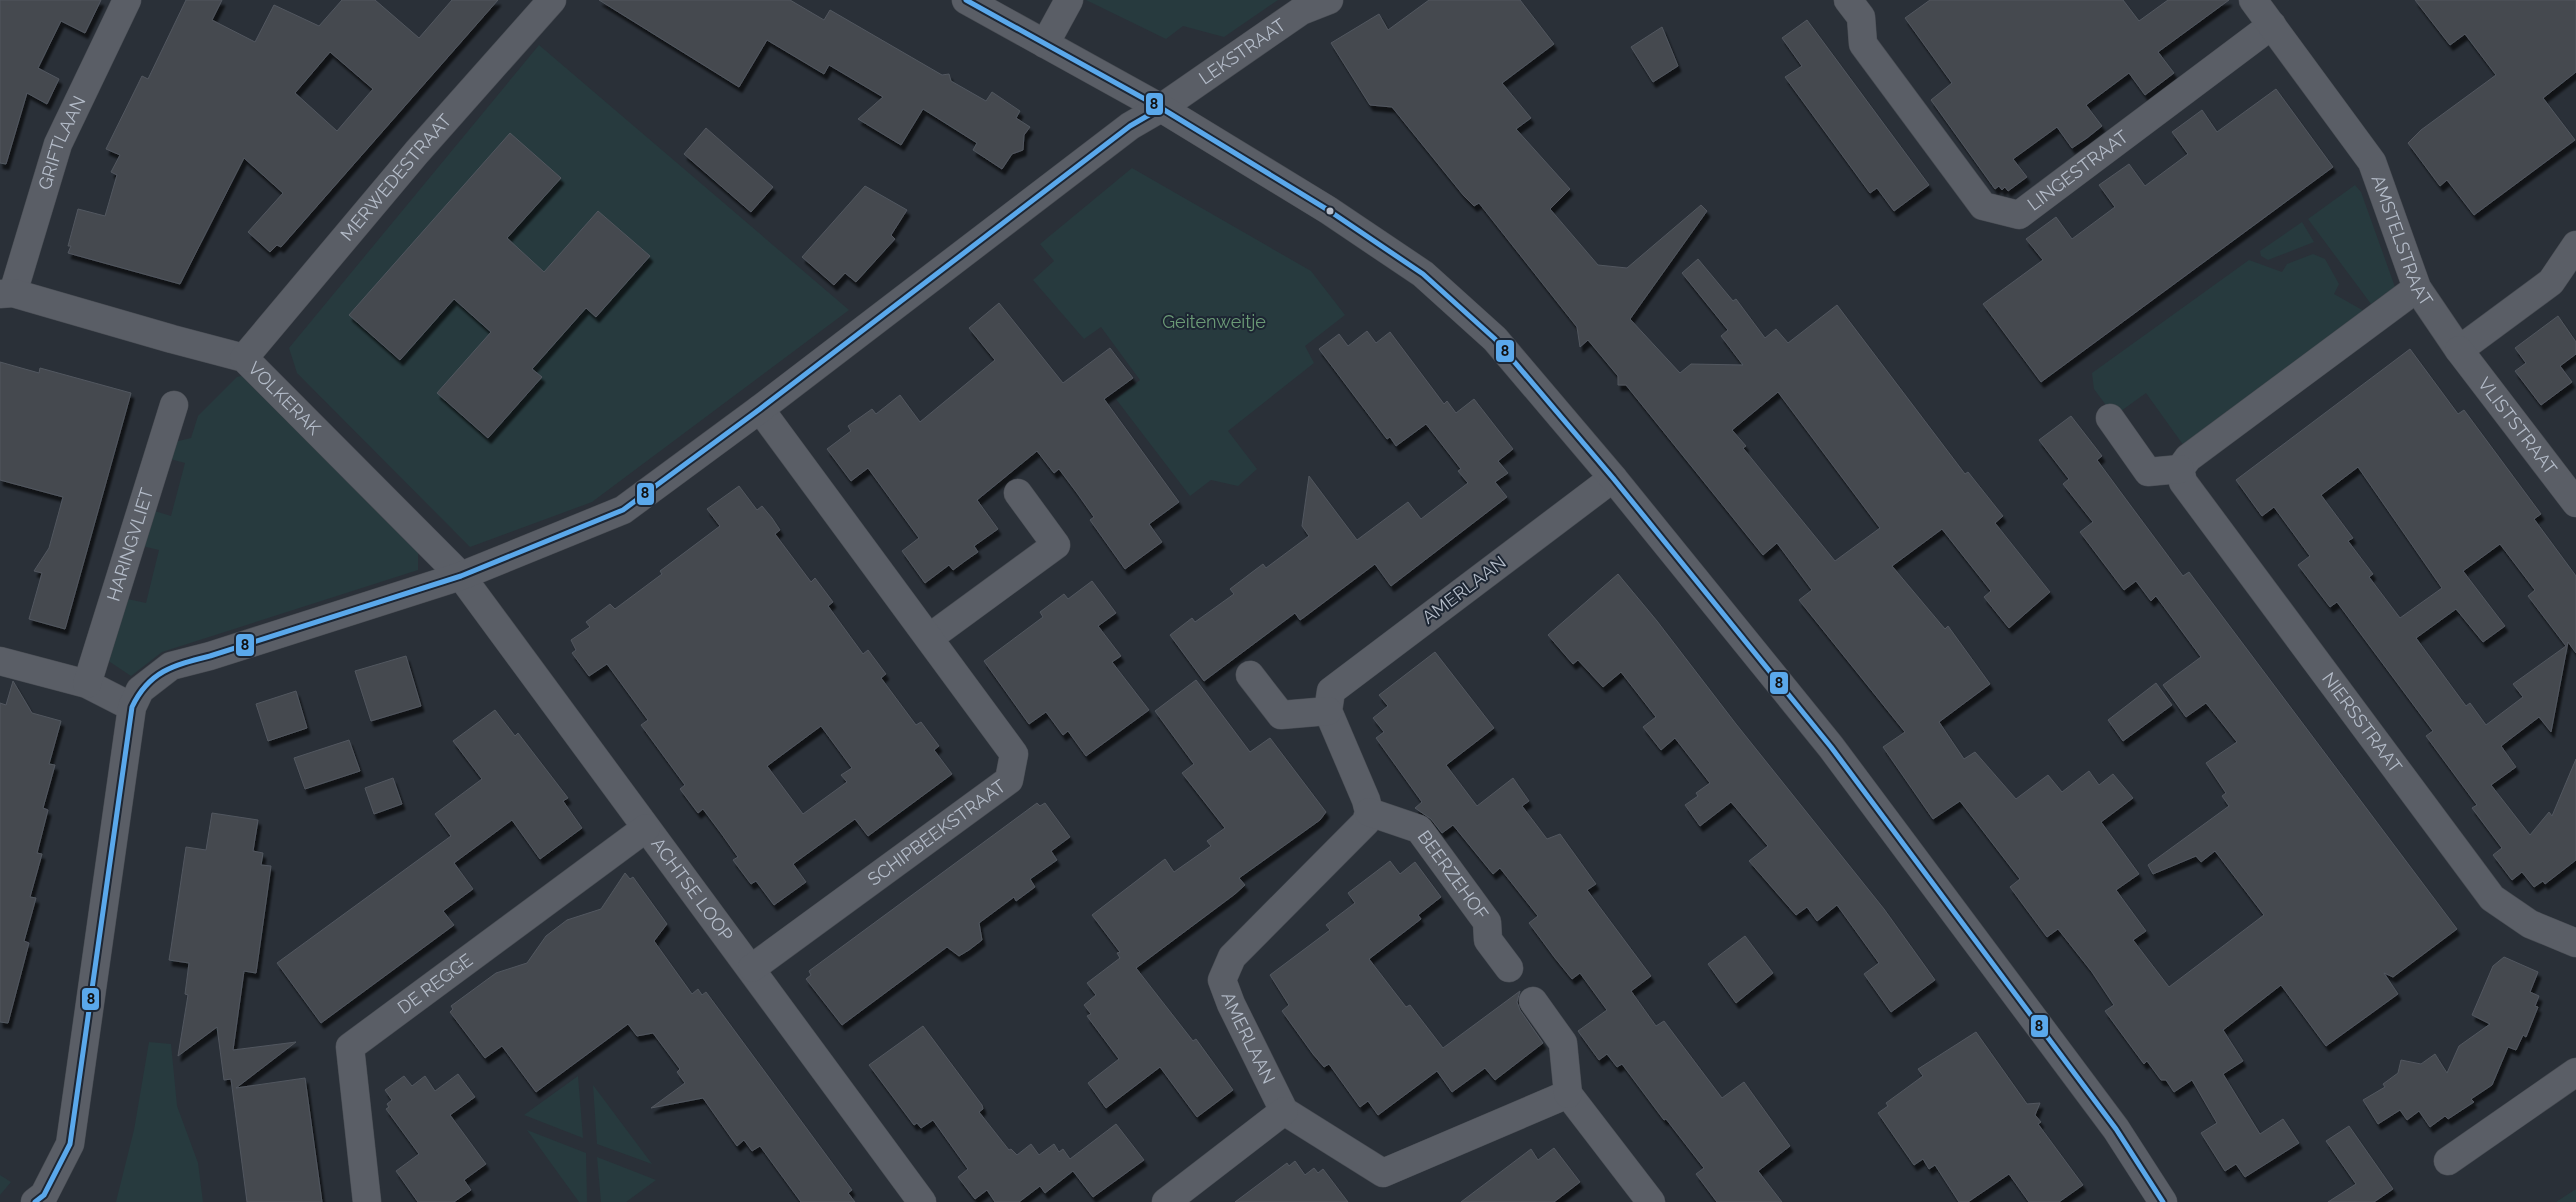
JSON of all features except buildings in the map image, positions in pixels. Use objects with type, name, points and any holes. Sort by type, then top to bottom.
[{"type":"street","name":"GRIFTLAAN","points":[[6,294],[58,144],[127,0]]},
{"type":"street","name":"MERWEDESTRAAT","points":[[244,358],[417,152],[552,0]]},
{"type":"street","points":[[966,0],[1162,108],[1328,210],[1423,274],[1496,339],[1613,478],[1831,747],[2116,1129],[2163,1202]]},
{"type":"street","points":[[1045,44],[1069,0]]},
{"type":"street","name":"LEKSTRAAT","points":[[132,707],[140,690],[171,666],[219,653],[461,576],[623,510],[760,410],[1130,126],[1162,108],[1301,11],[1328,0]]},
{"type":"street","name":"LINGESTRAAT","points":[[1848,0],[1861,18],[1863,44],[1983,206],[2019,215],[2272,25]]},
{"type":"street","name":"AMSTELSTRAAT","points":[[2253,0],[2372,162],[2417,288],[2459,350]]},
{"type":"street","points":[[2459,350],[2552,282],[2576,245]]},
{"type":"street","points":[[2110,418],[2148,472],[2180,469],[2188,458],[2417,288]]},
{"type":"street","name":"VOLKERAK","points":[[6,294],[244,358],[461,576]]},
{"type":"street","name":"VLISTSTRAAT","points":[[2459,350],[2576,503]]},
{"type":"street","name":"HARINGVLIET","points":[[87,684],[174,405]]},
{"type":"street","name":"SCHIPBEEKSTRAAT","points":[[752,968],[1009,780],[1014,754],[760,410]]},
{"type":"street","name":"NIERSSTRAAT","points":[[2180,469],[2183,482],[2492,898],[2530,924],[2576,943]]},
{"type":"street","name":"AMERLAAN","points":[[1328,711],[1331,691],[1613,478]]},
{"type":"street","points":[[929,638],[1056,545],[1018,493]]},
{"type":"street","name":"ACHTSE LOOP","points":[[461,576],[646,828],[752,968],[912,1199]]},
{"type":"street","points":[[0,661],[87,684],[132,707],[70,1144],[44,1195],[35,1202]]},
{"type":"street","points":[[1250,675],[1281,715],[1328,711],[1366,800],[1369,812]]},
{"type":"street","name":"AMERLAAN","points":[[1284,1111],[1231,1004],[1222,980],[1232,957],[1366,822],[1369,812]]},
{"type":"street","name":"BEERZEHOF","points":[[1369,812],[1419,829],[1487,922],[1488,940],[1509,968]]},
{"type":"street","name":"DE REGGE","points":[[367,1202],[350,1047],[646,828]]},
{"type":"street","points":[[1533,1001],[1563,1043],[1568,1094],[1651,1202]]},
{"type":"street","points":[[2448,1161],[2576,1072]]},
{"type":"street","points":[[1166,1202],[1284,1111],[1384,1173],[1568,1094]]},
{"type":"green space","points":[[1086,0],[1278,0],[1224,37],[1183,26],[1166,39]]},
{"type":"green space","points":[[539,45],[849,310],[592,502],[470,547],[297,373],[289,348]]},
{"type":"green space","name":"Geitenweitje","points":[[1132,168],[1311,271],[1345,315],[1305,346],[1314,363],[1228,431],[1257,469],[1238,486],[1211,480],[1190,496],[1116,399],[1140,380],[1101,327],[1084,339],[1033,280],[1054,261],[1040,244]]},
{"type":"green space","points":[[2355,185],[2361,192],[2395,287],[2371,304],[2308,219]]},
{"type":"green space","points":[[2302,222],[2314,242],[2268,260],[2261,256],[2260,251]]},
{"type":"green space","points":[[2313,254],[2325,259],[2339,284],[2334,294],[2364,311],[2184,446],[2146,393],[2114,416],[2094,389],[2092,373],[2249,260],[2282,272],[2287,264]]},
{"type":"green space","points":[[245,375],[418,548],[418,570],[162,652],[131,676],[107,660],[123,598],[146,603],[159,550],[138,545],[148,509],[171,516],[185,463],[163,457],[166,444],[191,438],[198,416],[237,377]]},
{"type":"green space","points":[[149,1042],[171,1044],[177,1106],[198,1163],[203,1202],[116,1202],[134,1130]]},
{"type":"green space","points":[[578,1076],[583,1138],[524,1115]]},
{"type":"green space","points":[[593,1085],[652,1164],[597,1144]]},
{"type":"green space","points":[[527,1130],[586,1153],[587,1202],[579,1202]]},
{"type":"green space","points":[[597,1157],[656,1180],[626,1202],[601,1202]]},
{"type":"green space","points":[[0,1175],[11,1182],[0,1195]]},
{"type":"green space","points":[[2576,1189],[2576,1202],[2556,1202]]},
{"type":"transit line","name":"8","points":[[966,0],[1161,108],[1328,210],[1423,274],[1495,339],[1613,478],[1831,747],[2116,1129],[2163,1202]]},
{"type":"transit line","name":"8","points":[[35,1202],[44,1195],[70,1144],[132,707],[146,685],[164,671],[174,667],[461,576],[623,510],[760,409],[1130,126],[1161,108]]}]
